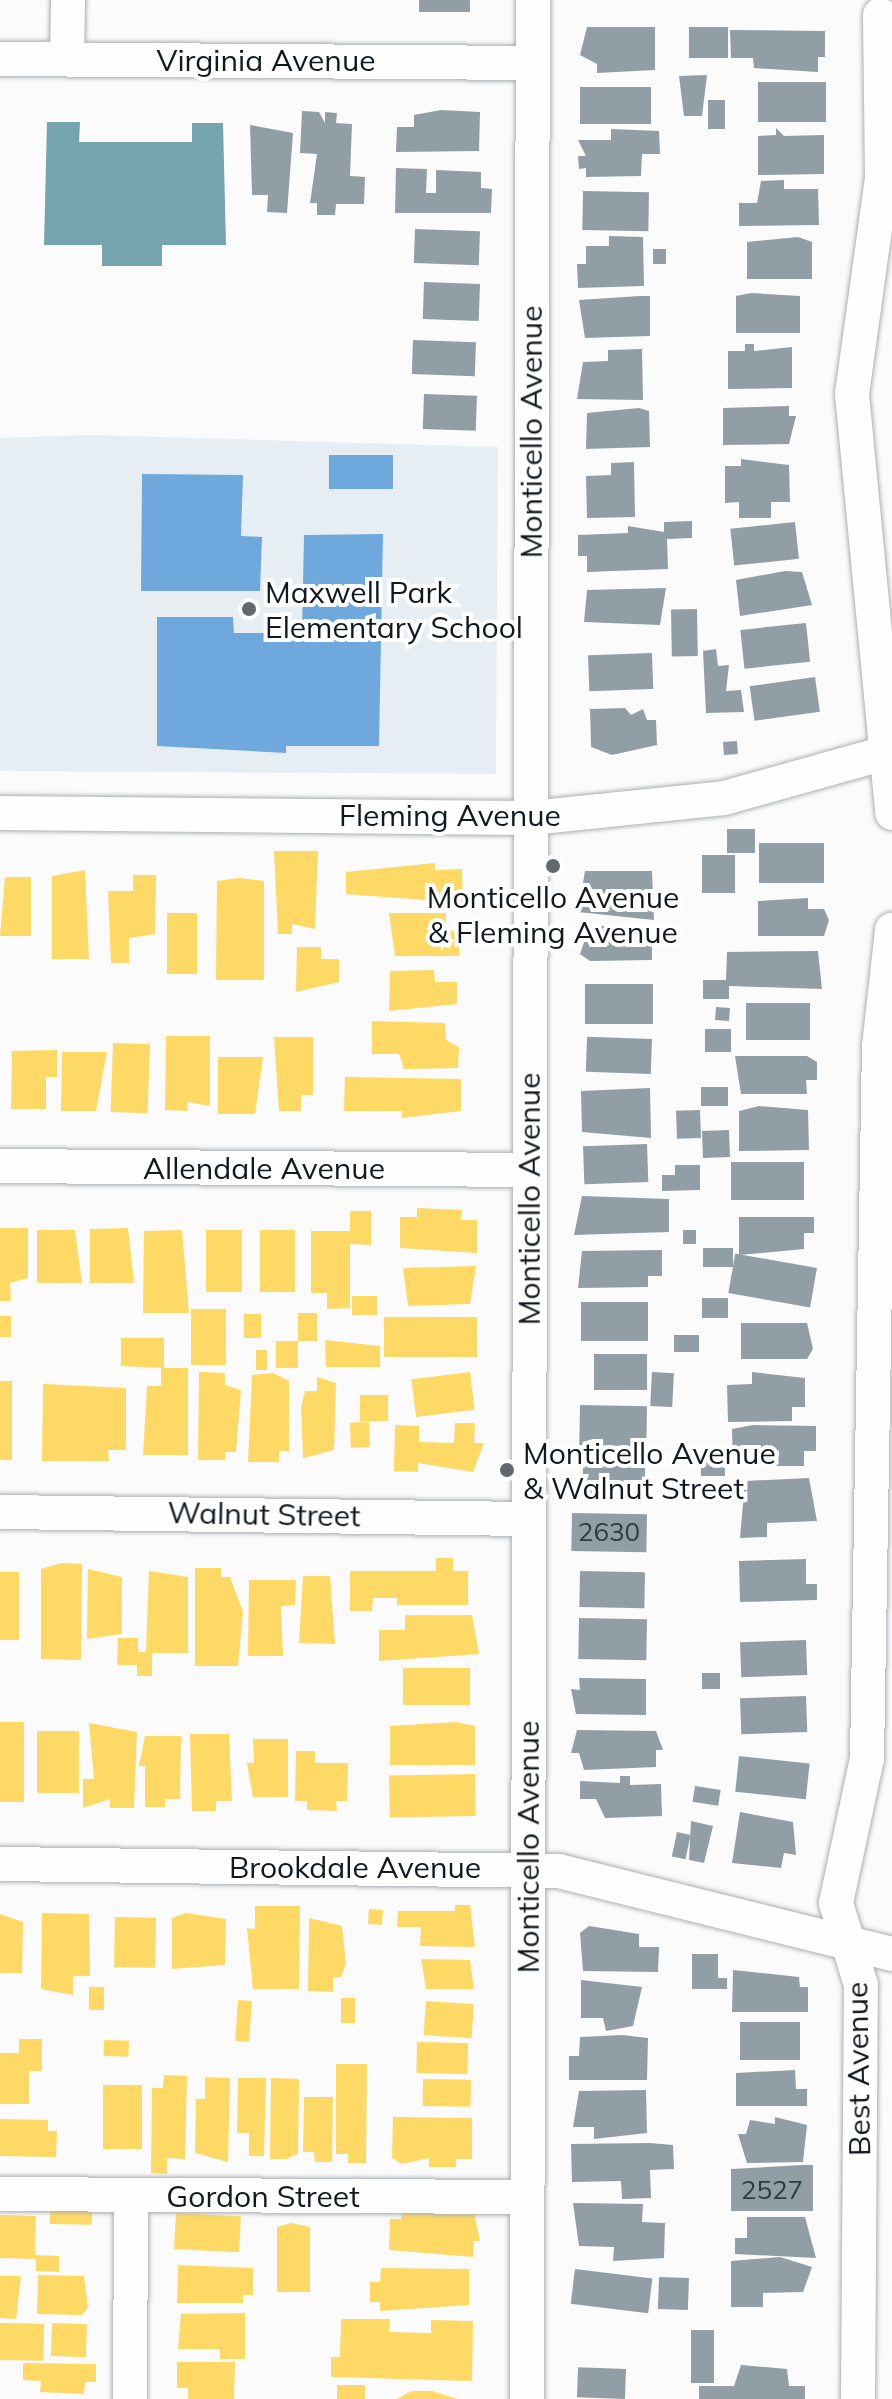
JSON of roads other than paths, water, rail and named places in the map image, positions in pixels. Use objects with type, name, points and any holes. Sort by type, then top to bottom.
[{"type":"street","points":[[67,59],[68,0]]},
{"type":"street","name":"Monticello Avenue","points":[[527,2399],[533,0]]},
{"type":"street","points":[[879,10],[882,178],[852,394],[890,751],[892,813]]},
{"type":"street","name":"Virginia Avenue","points":[[0,59],[532,63]]},
{"type":"street","name":"Fleming Avenue","points":[[0,813],[531,818],[724,798],[890,751]]},
{"type":"street","name":"Best Avenue","points":[[858,2399],[861,1985],[836,1903],[867,1759],[879,1046],[892,930]]},
{"type":"street","name":"Allendale Avenue","points":[[0,1166],[529,1170]]},
{"type":"street","name":"Walnut Street","points":[[0,1512],[527,1519]]},
{"type":"street","name":"Brookdale Avenue","points":[[0,1864],[527,1868],[892,1954]]},
{"type":"street","name":"Gordon Street","points":[[0,2194],[526,2197]]},
{"type":"street","points":[[130,2399],[131,2195]]},
{"type":"place","name":"Maxwell Park Elementary School","points":[[249,609]]},
{"type":"place","name":"Monticello Avenue & Fleming Avenue","points":[[553,866]]},
{"type":"place","name":"Monticello Avenue & Walnut Street","points":[[507,1470]]}]
